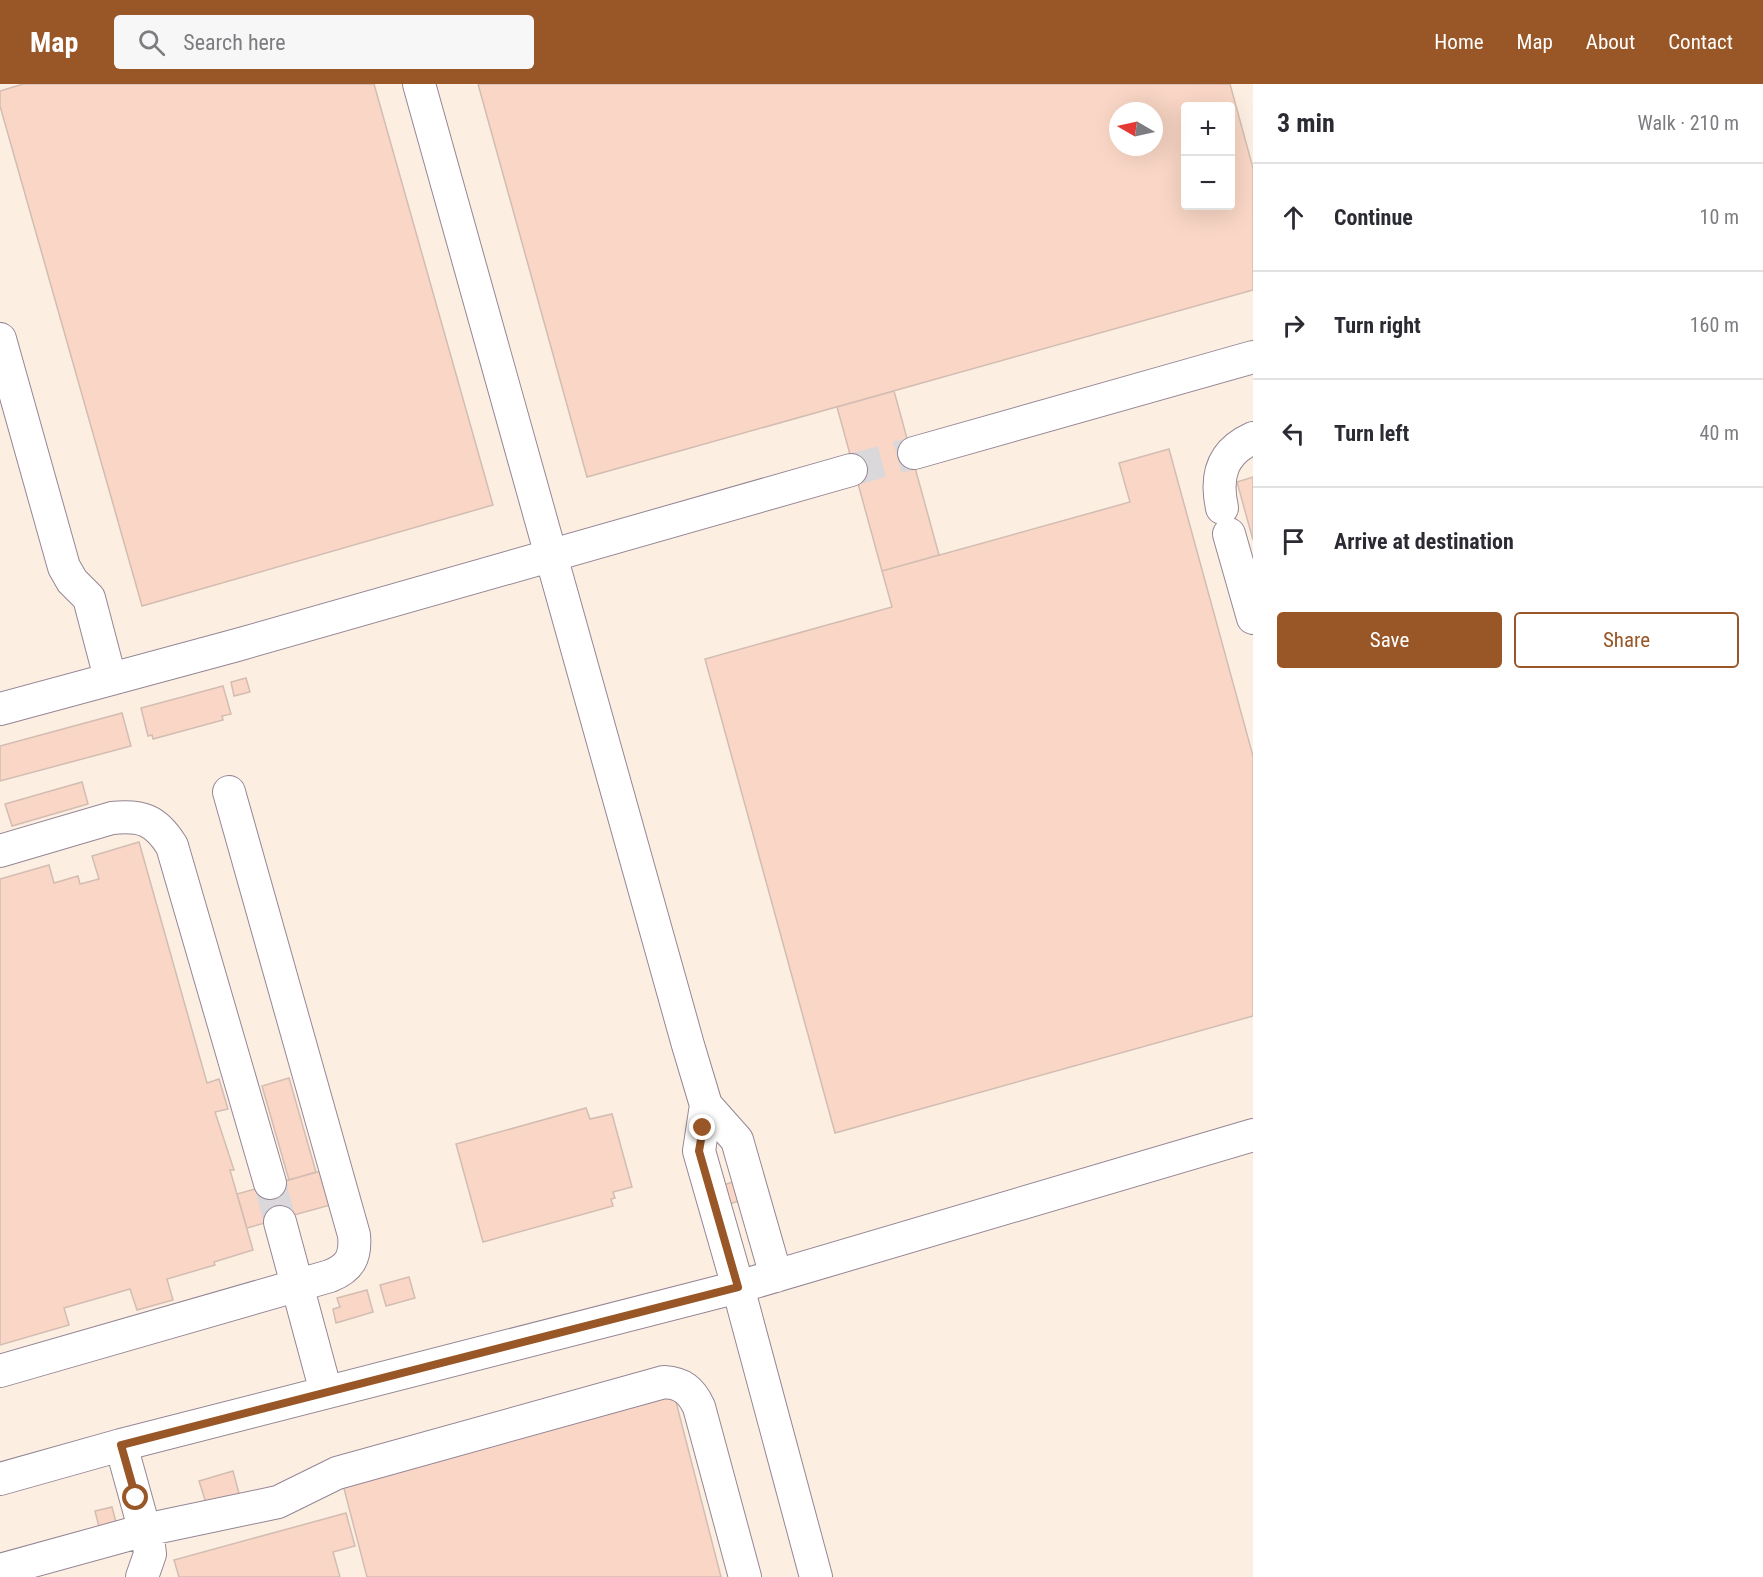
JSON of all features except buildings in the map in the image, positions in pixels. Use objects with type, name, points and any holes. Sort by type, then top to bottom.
[{"type":"street","points":[[419,84],[706,1105],[699,1151],[816,1577]]},
{"type":"street","points":[[0,339],[63,567],[72,581],[89,598],[110,678]]},
{"type":"street","points":[[914,453],[1253,357]]},
{"type":"street","points":[[1253,438],[1230,453],[1224,464],[1218,493],[1253,618]]},
{"type":"street","points":[[0,709],[237,645],[851,470]]},
{"type":"street","points":[[0,1371],[330,1276],[346,1268],[354,1254],[354,1235],[229,792]]},
{"type":"street","points":[[0,851],[112,818],[140,818],[164,832],[172,846],[270,1183]]},
{"type":"street","points":[[706,1105],[736,1140],[776,1276]]},
{"type":"street","points":[[0,1479],[121,1445],[738,1287],[1253,1135]]},
{"type":"street","points":[[280,1222],[326,1392]]},
{"type":"street","points":[[0,1570],[145,1530],[278,1502],[337,1473],[664,1382],[679,1384],[692,1392],[699,1407],[745,1577]]},
{"type":"street","points":[[121,1445],[150,1554],[142,1577]]},
{"type":"shaded area","points":[[0,84],[1253,84],[1253,1577],[0,1577]]},
{"type":"tunnel","points":[[851,470],[914,453]]},
{"type":"tunnel","points":[[270,1183],[280,1222]]},
{"type":"route","points":[[136,1498],[121,1445],[738,1287],[699,1151],[703,1128]]}]
